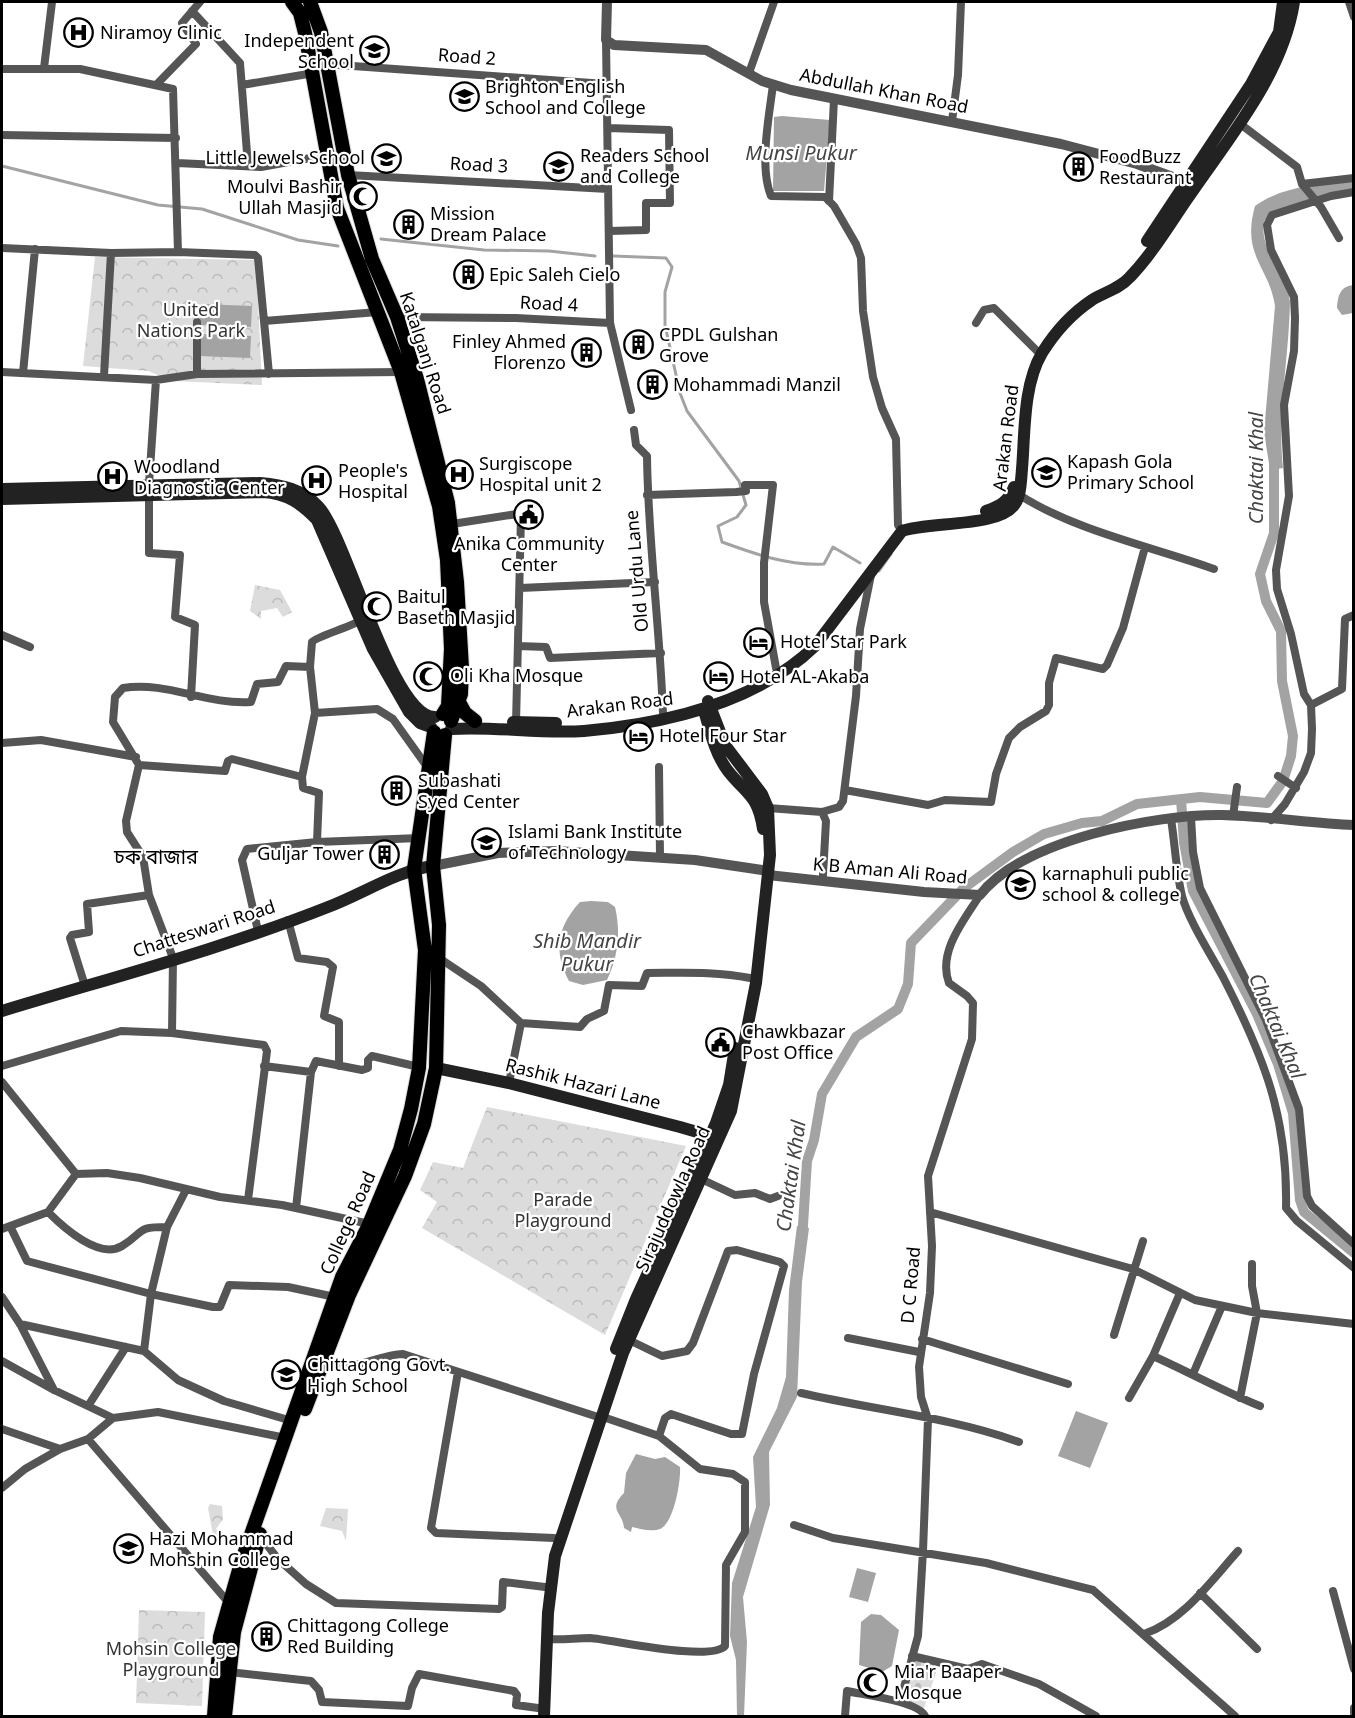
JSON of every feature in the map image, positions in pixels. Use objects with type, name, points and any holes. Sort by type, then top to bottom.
[{"type":"main road","name":"Katalganj Road","points":[[292,2],[300,12],[337,208],[401,372],[439,506],[447,560],[451,683],[448,706],[441,725]]},
{"type":"main road","name":"Katalganj Road","points":[[309,2],[321,32],[348,174],[372,259],[397,317],[422,399],[452,524],[462,685],[459,702],[441,725]]},
{"type":"main road","name":"Arakan Road","points":[[900,528],[986,519],[1007,512],[1016,503],[1031,384],[1041,354],[1068,318],[1092,300],[1116,289],[1128,279],[1191,184],[1251,84],[1279,32],[1283,2]]},
{"type":"main road","name":"Arakan Road","points":[[441,725],[475,721],[581,723],[663,714],[706,705],[776,668],[813,641],[900,528],[912,520],[978,514],[998,507],[1010,498],[1016,482],[1026,392],[1037,351],[1062,318],[1085,299],[1113,283],[1132,265],[1239,123],[1285,43],[1294,2]]},
{"type":"main road","points":[[2,499],[260,483],[286,486],[304,494],[327,517],[363,620],[409,712],[420,723],[441,725]]},
{"type":"main road","points":[[2,489],[149,489]]},
{"type":"main road","name":"Arakan Road","points":[[441,725],[530,732],[583,731],[662,721],[783,672],[800,661],[815,646],[870,574],[900,528]]},
{"type":"main road","points":[[459,702],[465,713],[475,721]]},
{"type":"main road","name":"Sirajuddowla Road","points":[[540,1714],[555,1556],[599,1416],[623,1329],[738,1084],[759,961],[770,831],[762,794],[725,745],[706,705]]},
{"type":"main road","name":"College Road","points":[[225,1716],[234,1632],[260,1535],[374,1230],[400,1150],[419,1067],[425,950],[414,869],[428,768],[441,725]]},
{"type":"main road","name":"College Road","points":[[214,1716],[220,1637],[228,1602],[342,1277],[374,1230],[424,1124],[436,1068],[439,958],[433,866],[441,725]]},
{"type":"main road","name":"Chatteswari Road","points":[[2,1011],[328,908],[414,869],[433,866]]},
{"type":"main road","name":"Sirajuddowla Road","points":[[540,1714],[540,1629],[554,1538],[623,1353],[701,1179],[714,1139],[729,1085],[750,978],[766,871]]},
{"type":"main road","name":"Rashik Hazari Lane","points":[[436,1068],[509,1083],[714,1139]]},
{"type":"street","points":[[44,68],[52,2]]},
{"type":"street","points":[[156,85],[196,44],[182,23],[200,2]]},
{"type":"street","points":[[607,2],[610,324],[631,410]]},
{"type":"street","points":[[748,73],[774,2]]},
{"type":"street","points":[[952,121],[958,75],[961,2]]},
{"type":"street","points":[[1349,2],[1353,17]]},
{"type":"street","points":[[192,11],[240,63],[248,166]]},
{"type":"street","name":"Abdullah Khan Road","points":[[606,40],[614,45],[627,47],[706,50],[773,85],[1089,150],[1191,184]]},
{"type":"street","name":"Road 2","points":[[242,85],[327,63],[606,84]]},
{"type":"street","points":[[2,69],[81,69],[173,89],[178,252]]},
{"type":"street","points":[[773,85],[767,146],[767,187],[771,196],[825,197],[856,244],[861,258],[863,311],[873,377],[882,408],[896,439],[900,528]]},
{"type":"street","points":[[829,201],[834,99]]},
{"type":"street","points":[[1239,123],[1297,167],[1302,184],[1316,200],[1339,238]]},
{"type":"street","points":[[608,128],[669,130],[670,202],[646,203],[646,231],[609,231]]},
{"type":"street","points":[[2,135],[176,138]]},
{"type":"street","points":[[177,163],[261,166],[327,155]]},
{"type":"street","name":"Road 3","points":[[348,174],[608,189]]},
{"type":"street","points":[[1302,184],[1353,178]]},
{"type":"street","points":[[1271,820],[1296,788],[1311,753],[1311,705],[1304,694],[1292,634],[1277,589],[1276,570],[1289,496],[1284,405],[1294,351],[1296,318],[1294,297],[1271,250],[1267,225],[1272,215],[1316,200],[1353,192]]},
{"type":"street","points":[[2,248],[111,253],[178,252],[255,255],[258,258],[269,374]]},
{"type":"street","points":[[23,373],[35,249]]},
{"type":"street","points":[[104,376],[111,253]]},
{"type":"street","points":[[976,323],[984,310],[994,308],[1037,351]]},
{"type":"street","points":[[264,321],[378,312]]},
{"type":"street","name":"Road 4","points":[[397,317],[516,318],[610,324]]},
{"type":"street","points":[[196,374],[197,322]]},
{"type":"street","points":[[2,372],[156,380],[196,374],[401,372]]},
{"type":"street","points":[[156,380],[149,489],[149,553],[180,555],[175,617],[195,625],[191,697]]},
{"type":"street","name":"Old Urdu Lane","points":[[634,430],[636,445],[647,456],[648,535],[655,582],[661,653],[663,714]]},
{"type":"street","points":[[647,495],[746,492],[745,484],[773,485],[764,563],[764,602],[776,668]]},
{"type":"street","points":[[1018,495],[1039,508],[1088,529],[1214,569]]},
{"type":"street","points":[[452,524],[517,514],[521,516],[516,723]]},
{"type":"street","points":[[845,790],[928,805],[945,800],[991,802],[996,774],[1009,738],[1020,727],[1038,718],[1049,705],[1049,683],[1056,658],[1103,669],[1107,665],[1124,628],[1145,547]]},
{"type":"street","points":[[764,811],[822,812],[839,807],[845,790],[856,696],[860,629],[870,574]]},
{"type":"street","points":[[520,588],[655,582]]},
{"type":"street","points":[[1311,705],[1342,689],[1345,619],[1353,615]]},
{"type":"street","points":[[317,842],[319,793],[303,788],[302,777],[315,713],[310,667],[314,639],[331,635],[363,620]]},
{"type":"street","points":[[2,634],[30,647]]},
{"type":"street","points":[[518,646],[546,647],[550,658],[661,653]]},
{"type":"street","points":[[172,1033],[173,958],[149,895],[143,857],[127,832],[126,821],[137,761],[113,722],[113,704],[118,690],[130,687],[164,688],[191,697],[250,702],[257,684],[278,682],[286,666],[310,667]]},
{"type":"street","points":[[315,713],[377,709],[386,713],[393,719],[428,768]]},
{"type":"street","points":[[2,743],[41,740],[137,761],[225,771],[228,761],[232,759],[302,777]]},
{"type":"street","points":[[659,767],[660,857]]},
{"type":"street","points":[[1278,776],[1296,788]]},
{"type":"street","points":[[1233,816],[1237,787]]},
{"type":"street","points":[[822,812],[826,821],[823,875]]},
{"type":"street","points":[[1353,825],[1233,816],[1191,817],[1193,852],[1200,888],[1266,1020],[1299,1109],[1307,1196],[1312,1206],[1353,1244]]},
{"type":"street","name":"K B Aman Ali Road","points":[[766,871],[926,889],[982,892],[1002,873],[1040,853],[1094,833],[1191,817]]},
{"type":"street","points":[[1171,819],[1182,897],[1248,1026],[1271,1087],[1283,1136],[1286,1208],[1297,1221],[1353,1268]]},
{"type":"street","points":[[258,931],[242,860],[243,852],[317,842],[420,838]]},
{"type":"street","points":[[433,866],[498,853],[556,851],[660,857],[766,871]]},
{"type":"street","name":"K B Aman Ali Road","points":[[766,871],[823,875],[926,889]]},
{"type":"street","name":"D C Road","points":[[900,1702],[918,1636],[923,1551],[928,1419],[921,1397],[919,1352],[930,1293],[928,1176],[931,1162],[954,1103],[972,1039],[973,1003],[949,983],[945,968],[949,949],[982,892]]},
{"type":"street","points":[[85,986],[70,938],[72,935],[89,932],[87,904],[149,895]]},
{"type":"street","points":[[288,920],[298,958],[327,962],[333,967],[324,1016],[339,1022],[339,1066]]},
{"type":"street","points":[[439,958],[481,986],[521,1023],[580,1027],[587,1019],[604,1011],[609,985],[642,986],[647,973],[684,975],[711,972],[750,978]]},
{"type":"street","points":[[509,1083],[521,1023]]},
{"type":"street","points":[[2,1066],[121,1031],[172,1033],[264,1045],[267,1051],[248,1200]]},
{"type":"street","points":[[296,1208],[311,1072],[316,1061],[366,1070],[369,1057],[372,1056],[419,1067]]},
{"type":"street","points":[[264,1066],[311,1072]]},
{"type":"street","points":[[2,1082],[76,1174]]},
{"type":"street","points":[[76,1174],[107,1173],[140,1178],[186,1190],[296,1208],[365,1223],[374,1230]]},
{"type":"street","points":[[76,1174],[48,1212],[6,1227],[27,1261],[151,1294],[213,1307],[220,1306],[229,1285],[288,1287],[335,1298]]},
{"type":"street","points":[[701,1179],[735,1194],[754,1193],[770,1199],[778,1196]]},
{"type":"street","points":[[144,1351],[151,1294],[167,1227],[186,1190]]},
{"type":"street","points":[[48,1212],[66,1230],[88,1243],[109,1249],[120,1247],[143,1227],[167,1227]]},
{"type":"street","points":[[930,1212],[1133,1269],[1195,1300],[1257,1313],[1353,1324]]},
{"type":"street","points":[[1114,1335],[1143,1241]]},
{"type":"street","points":[[633,1342],[662,1356],[687,1351],[693,1343],[728,1251],[737,1250],[780,1262],[784,1266],[754,1374],[742,1434],[731,1434],[671,1414],[665,1418],[659,1436]]},
{"type":"street","points":[[1240,1398],[1257,1313],[1252,1264]]},
{"type":"street","points":[[1129,1398],[1153,1356],[1180,1293]]},
{"type":"street","points":[[2,1297],[20,1323],[54,1390]]},
{"type":"street","points":[[1193,1374],[1222,1306]]},
{"type":"street","points":[[20,1323],[144,1351],[178,1380],[224,1401],[292,1422]]},
{"type":"street","points":[[848,1338],[919,1352]]},
{"type":"street","points":[[922,1340],[1068,1384]]},
{"type":"street","points":[[87,1406],[126,1347]]},
{"type":"street","points":[[322,1364],[353,1366],[392,1354],[403,1354],[659,1436],[700,1468],[733,1474],[745,1482],[745,1532],[726,1565],[725,1646],[720,1650],[695,1653],[590,1638],[548,1639]]},
{"type":"street","points":[[1153,1356],[1193,1374],[1209,1385],[1260,1406]]},
{"type":"street","points":[[2,1360],[54,1390],[113,1418],[158,1412],[286,1438]]},
{"type":"street","points":[[458,1372],[431,1528],[436,1533],[554,1538]]},
{"type":"street","points":[[801,1393],[865,1408],[982,1429],[1020,1442]]},
{"type":"street","points":[[2,1488],[25,1469],[60,1449],[88,1439],[113,1418]]},
{"type":"street","points":[[2,1429],[60,1449]]},
{"type":"street","points":[[88,1439],[228,1602]]},
{"type":"street","points":[[794,1525],[832,1538],[986,1563],[1093,1590],[1235,1716]]},
{"type":"street","points":[[260,1535],[266,1546],[299,1578],[336,1603],[499,1609],[502,1608],[503,1582],[545,1587]]},
{"type":"street","points":[[1144,1634],[1161,1628],[1200,1593],[1238,1551]]},
{"type":"street","points":[[1333,1591],[1353,1669]]},
{"type":"street","points":[[1200,1593],[1257,1649]]},
{"type":"street","points":[[912,1656],[968,1669],[982,1664],[1039,1684],[1096,1716]]},
{"type":"street","points":[[229,1672],[311,1681],[319,1690],[322,1702],[408,1706],[412,1688],[419,1674],[491,1684],[514,1691],[517,1695],[516,1705],[540,1714]]},
{"type":"street","points":[[845,1716],[847,1691],[900,1702],[921,1711],[925,1716]]},
{"type":"street","points":[[1353,1708],[1353,1713]]},
{"type":"green space","name":"United Nations Park","points":[[95,257],[256,260],[262,385],[173,381],[148,371],[83,366]]},
{"type":"green space","points":[[255,585],[280,590],[292,612],[283,617],[277,608],[261,611],[261,619],[250,611]]},
{"type":"green space","name":"Parade Playground","points":[[487,1107],[686,1146],[605,1335],[422,1228],[437,1202],[420,1190],[433,1162],[463,1168]]},
{"type":"green space","points":[[210,1504],[222,1506],[223,1519],[216,1529],[223,1538],[220,1544],[215,1546],[208,1508]]},
{"type":"green space","points":[[326,1508],[348,1509],[346,1541],[342,1531],[320,1526]]},
{"type":"green space","name":"Mohsin College Playground","points":[[139,1610],[205,1612],[202,1706],[136,1703]]},
{"type":"green space","points":[[915,1659],[938,1667],[924,1708],[901,1701]]},
{"type":"water","name":"Munsi Pukur","points":[[774,117],[830,120],[824,191],[773,191]]},
{"type":"water","points":[[1353,180],[1353,191],[1268,216],[1264,221],[1266,243],[1284,282],[1290,302],[1281,426],[1283,468],[1270,470],[1264,432],[1275,306],[1251,237],[1255,206],[1289,190]]},
{"type":"water","points":[[1353,285],[1353,313],[1342,315],[1337,308],[1339,296],[1342,290]]},
{"type":"water","points":[[201,304],[252,306],[251,327],[200,325]]},
{"type":"water","points":[[200,334],[251,336],[250,358],[199,356]]},
{"type":"water","name":"Shib Mandir Pukur","points":[[580,902],[608,902],[615,907],[618,926],[617,944],[614,962],[607,980],[583,985],[569,981],[559,949],[562,930],[572,911]]},
{"type":"water","points":[[797,1226],[809,1228],[802,1282],[797,1397],[769,1452],[770,1505],[743,1597],[747,1642],[744,1716],[737,1716],[736,1660],[730,1636],[732,1583],[756,1507],[753,1457],[777,1408],[786,1377],[789,1290]]},
{"type":"water","points":[[1076,1411],[1108,1423],[1090,1468],[1058,1456]]},
{"type":"water","points":[[636,1454],[655,1459],[665,1457],[680,1467],[678,1491],[673,1510],[665,1525],[657,1530],[632,1527],[631,1532],[624,1528],[617,1511],[617,1503],[624,1493],[626,1473]]},
{"type":"water","points":[[857,1568],[876,1573],[868,1602],[849,1597]]},
{"type":"water","points":[[871,1614],[881,1615],[899,1630],[892,1666],[882,1672],[859,1665],[861,1622]]},
{"type":"waterway","points":[[2,166],[158,205],[202,209],[298,240],[338,246]]},
{"type":"waterway","points":[[381,239],[484,250],[549,251],[595,256]]},
{"type":"waterway","points":[[613,256],[666,258],[672,267],[665,292],[665,325],[680,393],[687,411],[739,481],[746,505],[737,517],[718,526],[722,542],[772,558],[811,564],[824,564],[833,547],[860,563]]},
{"type":"waterway","name":"Chaktai Khal","points":[[802,1241],[807,1161],[814,1140],[822,1094],[856,1037],[898,1009],[908,984],[911,943],[964,888],[1013,852],[1044,834],[1082,823],[1102,821],[1137,804],[1200,797],[1267,803],[1283,781],[1291,756],[1293,736],[1282,681],[1281,631],[1266,601],[1260,574],[1274,533],[1274,456]]},
{"type":"waterway","points":[[879,571],[891,554]]},
{"type":"waterway","name":"Chaktai Khal","points":[[1181,799],[1184,842],[1193,891],[1257,1014],[1278,1064],[1293,1113],[1300,1200],[1304,1212],[1354,1253]]},
{"type":"place","name":"Niramoy Clinic","points":[[79,33]]},
{"type":"place","name":"Independent School","points":[[375,51]]},
{"type":"place","name":"Brighton English School and College","points":[[464,97]]},
{"type":"place","name":"Little Jewels School","points":[[386,158]]},
{"type":"place","name":"Readers School and College","points":[[559,166]]},
{"type":"place","name":"FoodBuzz Restaurant","points":[[1078,167]]},
{"type":"place","name":"Moulvi Bashir Ullah Masjid","points":[[363,197]]},
{"type":"place","name":"Mission Dream Palace","points":[[409,224]]},
{"type":"place","name":"Epic Saleh Cielo","points":[[468,275]]},
{"type":"place","name":"CPDL Gulshan Grove","points":[[638,345]]},
{"type":"place","name":"Finley Ahmed Florenzo","points":[[587,352]]},
{"type":"place","name":"Mohammadi Manzil","points":[[652,385]]},
{"type":"place","name":"Kapash Gola Primary School","points":[[1046,472]]},
{"type":"place","name":"Surgiscope Hospital unit 2","points":[[458,474]]},
{"type":"place","name":"Woodland Diagnostic Center","points":[[113,477]]},
{"type":"place","name":"People's Hospital","points":[[317,481]]},
{"type":"place","name":"Anika Community Center","points":[[529,515]]},
{"type":"place","name":"Baitul Baseth Masjid","points":[[376,607]]},
{"type":"place","name":"Hotel Star Park","points":[[759,642]]},
{"type":"place","name":"Oli Kha Mosque","points":[[429,676]]},
{"type":"place","name":"Hotel AL-Akaba","points":[[719,677]]},
{"type":"place","name":"Hotel Four Star","points":[[638,736]]},
{"type":"place","name":"Subashati Syed Center","points":[[397,791]]},
{"type":"place","name":"Islami Bank Institute of Technology","points":[[487,842]]},
{"type":"place","name":"Guljar Tower","points":[[385,854]]},
{"type":"place","name":"karnaphuli public school & college","points":[[1021,884]]},
{"type":"place","name":"Chawkbazar Post Office","points":[[721,1042]]},
{"type":"place","name":"Chittagong Govt. High School","points":[[286,1375]]},
{"type":"place","name":"Hazi Mohammad Mohshin College","points":[[128,1549]]},
{"type":"place","name":"Chittagong College Red Building","points":[[266,1636]]},
{"type":"place","name":"Mia'r Baaper Mosque","points":[[873,1682]]},
{"type":"district","name":"চক বাজার","points":[[156,857]]}]
